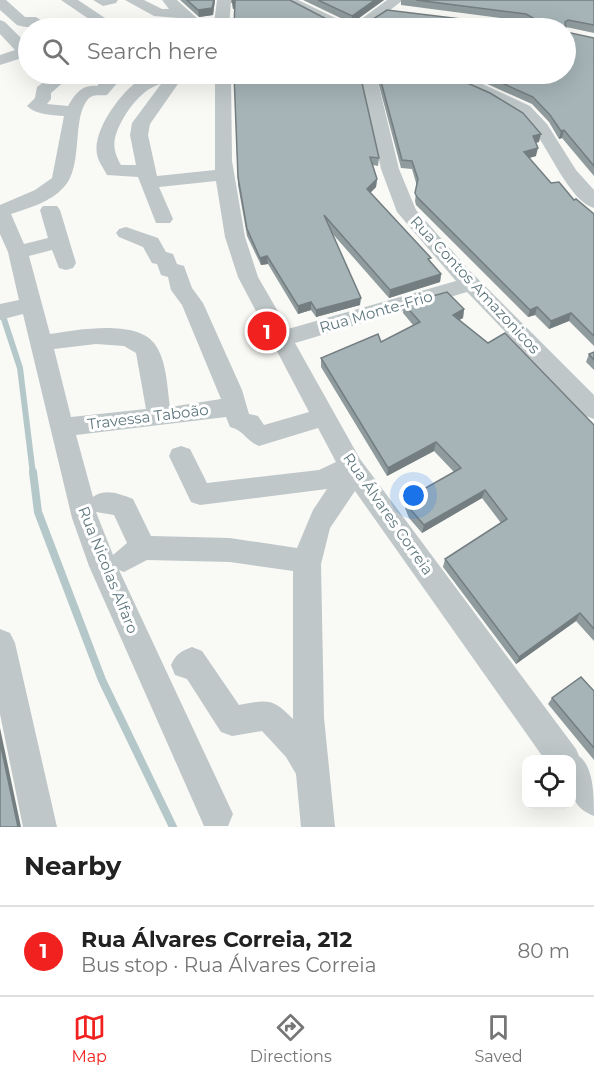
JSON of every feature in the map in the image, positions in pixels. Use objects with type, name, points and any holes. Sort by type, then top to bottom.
[{"type":"street","points":[[98,0],[104,2],[111,0]]},
{"type":"street","points":[[52,18],[77,6],[102,5],[98,0]]},
{"type":"street","points":[[132,0],[159,13],[188,18]]},
{"type":"street","points":[[169,0],[188,18]]},
{"type":"street","points":[[222,18],[224,0]]},
{"type":"street","points":[[286,0],[324,18]]},
{"type":"street","points":[[372,18],[396,0]]},
{"type":"street","points":[[0,2],[7,16]]},
{"type":"street","points":[[77,6],[96,18]]},
{"type":"street","points":[[384,10],[408,13]]},
{"type":"street","points":[[0,25],[18,45]]},
{"type":"street","points":[[0,60],[18,56]]},
{"type":"street","points":[[52,84],[43,91],[43,100],[36,106],[49,110],[74,111]]},
{"type":"street","points":[[0,212],[33,198],[59,182],[74,111],[82,98],[90,91],[101,91],[108,84]]},
{"type":"street","points":[[143,84],[108,133],[106,154],[114,171],[148,177],[225,174]]},
{"type":"street","points":[[163,219],[148,177],[139,135],[140,126],[174,84]]},
{"type":"street","name":"Rua Álvares Correia","points":[[224,84],[225,174],[240,257],[248,278],[354,470],[562,755]]},
{"type":"street","name":"Rua Contos Amazonicos","points":[[370,84],[390,169],[407,212],[471,284],[594,410]]},
{"type":"street","points":[[470,84],[524,110],[541,128],[569,173],[594,202]]},
{"type":"street","points":[[70,138],[140,126]]},
{"type":"street","points":[[50,210],[66,263]]},
{"type":"street","name":"Rua Nicolas Alfaro","points":[[0,212],[18,252],[82,508],[103,566],[216,814]]},
{"type":"street","points":[[126,233],[151,243],[159,258],[166,259],[168,270],[177,271],[182,290],[192,303],[239,420],[249,423],[259,436],[323,417]]},
{"type":"street","points":[[18,252],[59,242]]},
{"type":"street","name":"Rua Monte-Frio","points":[[281,339],[471,284]]},
{"type":"street","points":[[0,312],[31,304]]},
{"type":"street","points":[[41,343],[100,337],[131,339],[140,344],[149,358],[159,416]]},
{"type":"street","name":"Travessa Taboão","points":[[62,427],[235,406]]},
{"type":"street","points":[[181,456],[200,494],[322,480],[354,470]]},
{"type":"street","points":[[318,827],[305,678],[308,561],[316,532],[332,502],[354,470]]},
{"type":"street","points":[[103,503],[124,507],[134,554],[231,550],[308,561]]},
{"type":"street","points":[[0,643],[40,827]]},
{"type":"street","points":[[186,665],[192,662],[232,721],[268,715],[297,746],[312,772]]},
{"type":"street","points":[[576,775],[594,800]]},
{"type":"building","points":[[187,0],[214,0],[212,8],[198,10]]},
{"type":"building","points":[[232,0],[290,0],[324,18],[234,18],[235,1],[232,2]]},
{"type":"building","points":[[318,0],[375,0],[352,16]]},
{"type":"building","points":[[416,0],[594,0],[594,25],[576,22],[576,18],[533,18],[526,14]]},
{"type":"building","points":[[387,10],[453,18],[375,18]]},
{"type":"building","points":[[576,34],[594,38],[594,166],[564,130],[561,131],[533,97],[504,84],[576,84]]},
{"type":"building","points":[[234,84],[362,84],[379,158],[370,157],[377,179],[367,189],[431,258],[428,259],[441,274],[390,290],[324,215],[361,298],[316,310],[311,302],[298,306],[267,256],[260,258],[247,229],[238,177]]},
{"type":"building","points":[[382,84],[470,84],[490,93],[523,113],[541,134],[533,136],[538,148],[524,152],[551,183],[559,182],[574,200],[576,199],[594,214],[594,336],[571,313],[551,321],[537,307],[530,310],[417,197],[415,193],[418,179],[412,161],[402,160]]},
{"type":"building","points":[[447,292],[464,309],[453,315],[488,343],[505,333],[594,425],[594,629],[580,613],[519,657],[445,559],[507,519],[485,490],[424,525],[411,510],[406,499],[461,468],[436,442],[388,468],[321,358],[378,334],[381,342],[420,322],[404,304]]},
{"type":"building","points":[[581,677],[594,691],[594,748],[552,698]]},
{"type":"building","points":[[0,742],[18,827],[0,827]]},
{"type":"waterway","points":[[0,307],[20,368],[33,474]]},
{"type":"waterway","points":[[33,472],[38,512],[102,680],[173,827]]},
{"type":"place","name":"Rua Álvares Correia, 212","points":[[267,331]]}]
